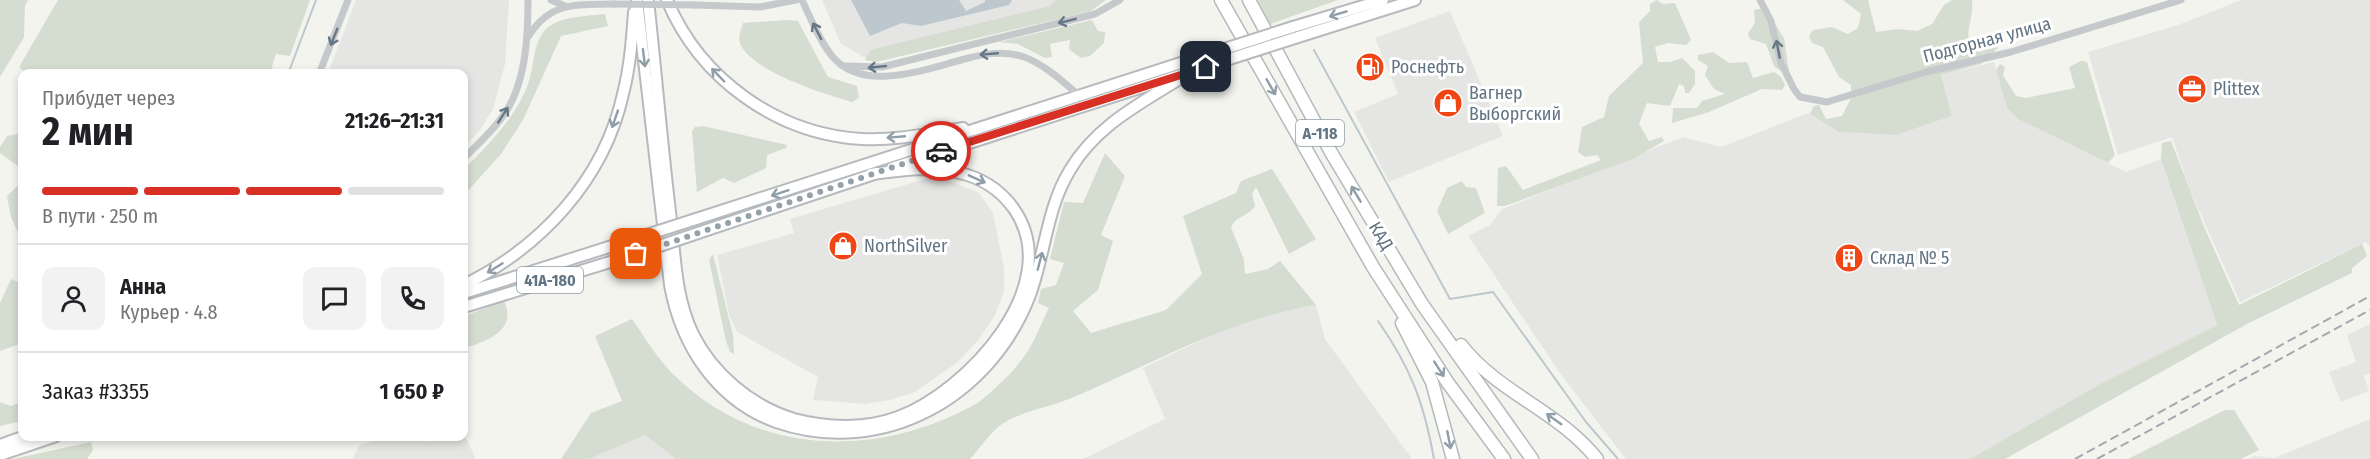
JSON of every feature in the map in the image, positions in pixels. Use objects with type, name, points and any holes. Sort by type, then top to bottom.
[{"type":"highway","name":"КАД","points":[[1221,0],[1373,267],[1448,383],[1504,459]]},
{"type":"highway","name":"КАД","points":[[1249,0],[1332,154],[1422,304],[1532,459]]},
{"type":"highway","points":[[1397,262],[1418,286],[1468,355],[1484,372],[1559,422],[1586,445],[1597,459]]},
{"type":"highway","points":[[1373,267],[1432,382],[1453,459]]},
{"type":"main road","points":[[637,0],[670,285],[682,330],[709,373],[733,397],[769,419],[817,433],[857,434],[899,426],[946,403],[973,380],[1003,346],[1029,298],[1057,199],[1077,159],[1104,130],[1130,108],[1192,71]]},
{"type":"main road","points":[[468,283],[522,251],[552,224],[582,187],[603,151],[623,96],[637,0]]},
{"type":"main road","points":[[648,0],[678,283],[686,315],[699,345],[720,373],[750,399],[772,411],[807,422],[843,426],[870,424],[911,412],[941,395],[976,365],[995,341],[1021,294],[1027,266],[1026,236],[1020,218],[995,189],[976,178],[945,170],[920,169],[871,174]]},
{"type":"main road","points":[[667,0],[675,18],[696,51],[720,78],[759,107],[786,120],[814,130],[863,139],[928,134],[995,123]]},
{"type":"main road","name":"41А-180","points":[[1296,32],[1383,0]]},
{"type":"main road","name":"41А-180","points":[[468,292],[1080,96],[1296,32],[1415,0]]},
{"type":"main road","name":"41А-180","points":[[468,306],[636,254],[871,174],[1192,71],[1217,57]]},
{"type":"main road","points":[[0,445],[18,439]]},
{"type":"main road","points":[[0,455],[41,441]]},
{"type":"street","points":[[321,69],[348,0]]},
{"type":"street","points":[[468,154],[486,137],[506,112],[520,75],[527,39],[528,0]]},
{"type":"street","points":[[551,0],[565,6],[614,4],[760,8],[796,0]]},
{"type":"street","points":[[802,0],[819,35],[842,66],[864,76],[884,76],[984,54],[1006,53],[1035,62],[1080,96]]},
{"type":"street","points":[[842,66],[882,67],[1095,14],[1120,0]]},
{"type":"street","name":"Подгорная улица","points":[[1760,0],[1771,21],[1781,63],[1800,97],[1818,101],[1842,99],[1926,72],[2011,52],[2181,0]]},
{"type":"street","points":[[527,39],[537,22],[565,6]]},
{"type":"shaded area","points":[[0,0],[28,0],[25,6],[24,37],[0,77]]},
{"type":"shaded area","points":[[58,0],[310,0],[290,56],[276,54],[271,69],[21,69],[19,67]]},
{"type":"shaded area","points":[[356,0],[509,0],[505,64],[493,109],[480,130],[468,143],[468,69],[330,69]]},
{"type":"shaded area","points":[[822,0],[1073,0],[869,60],[841,44]]},
{"type":"shaded area","points":[[851,0],[959,0],[966,11],[985,0],[1012,0],[1009,5],[921,26],[902,23],[870,36]]},
{"type":"shaded area","points":[[1056,0],[1106,0],[1091,11],[1063,18],[876,62],[865,60],[870,50],[1050,6]]},
{"type":"shaded area","points":[[1258,0],[1338,0],[1270,24]]},
{"type":"shaded area","points":[[1657,0],[1662,4],[1675,3],[1691,40],[1686,45],[1668,43],[1655,47],[1658,62],[1671,62],[1682,58],[1695,71],[1695,84],[1689,93],[1685,93],[1684,86],[1679,84],[1670,106],[1647,103],[1639,124],[1649,141],[1662,137],[1664,141],[1635,158],[1505,206],[1497,206],[1498,168],[1506,166],[1523,190],[1601,160],[1597,155],[1585,157],[1578,152],[1582,127],[1604,117],[1609,96],[1643,63],[1639,22],[1650,11],[1650,4]]},
{"type":"shaded area","points":[[1843,0],[1868,0],[1876,32],[1898,29],[1917,31],[1932,24],[1944,5],[1952,0],[1972,0],[1968,35],[1970,47],[1992,41],[1998,48],[1981,64],[1941,75],[1952,116],[1896,135],[1839,132],[1810,114],[1814,106],[1819,105],[1826,119],[1842,116],[1851,98],[1851,85],[1839,77],[1823,47],[1812,43],[1809,36],[1813,30],[1832,27],[1848,34],[1858,28],[1861,14]]},
{"type":"shaded area","points":[[2241,0],[2370,0],[2370,248],[2366,242],[2240,302],[2190,190],[2172,137],[2118,155],[2088,52],[2178,25]]},
{"type":"shaded area","points":[[1765,8],[1784,38],[1789,72],[1782,72],[1774,66],[1766,44],[1750,39],[1748,33],[1755,23],[1754,10]]},
{"type":"shaded area","points":[[1450,11],[1503,136],[1389,182],[1354,112],[1398,94],[1375,38]]},
{"type":"shaded area","points":[[605,14],[608,26],[561,36],[523,120],[501,154],[468,191],[468,165],[509,119],[523,96],[530,77],[536,47],[542,34],[553,24],[575,17]]},
{"type":"shaded area","points":[[1092,20],[1098,31],[1105,32],[1104,43],[1090,56],[1081,58],[1069,49],[1070,40],[1050,44],[1052,57],[1045,58],[1018,44],[999,42]]},
{"type":"shaded area","points":[[798,21],[828,77],[857,86],[859,98],[852,102],[776,74],[749,56],[741,46],[739,37],[743,23]]},
{"type":"shaded area","points":[[1713,52],[1729,63],[1747,62],[1753,78],[1774,72],[1781,77],[1785,85],[1782,90],[1762,89],[1709,112],[1672,123],[1673,108],[1697,108],[1702,101],[1725,94],[1714,89],[1705,75],[1708,66],[1698,60],[1698,55]]},
{"type":"shaded area","points":[[2081,61],[2087,62],[2115,155],[2108,163],[2018,119],[2007,108],[1996,70],[2000,64],[2005,67],[2003,75],[2016,96],[2026,98],[2075,88],[2069,67]]},
{"type":"shaded area","points":[[1994,62],[2007,108],[2018,119],[2126,172],[2161,159],[2217,325],[2100,384],[1970,459],[1626,459],[1562,376],[1468,236],[1490,225],[1502,209],[1683,137],[1721,147],[1808,113],[1839,132],[1896,135],[1952,116],[1941,75]]},
{"type":"shaded area","points":[[703,126],[787,145],[786,148],[767,155],[766,168],[734,183],[723,178],[697,192],[692,131],[695,127]]},
{"type":"shaded area","points":[[18,134],[18,166],[0,153],[0,147],[7,136]]},
{"type":"shaded area","points":[[2171,141],[2205,229],[2239,305],[2362,244],[2367,256],[2352,268],[2352,273],[2247,324],[2005,459],[1970,459],[2100,384],[2217,325],[2161,159],[2162,143]]},
{"type":"shaded area","points":[[1105,153],[1125,176],[1101,235],[1113,241],[1098,290],[1073,311],[1091,333],[1166,310],[1202,274],[1183,216],[1236,193],[1241,181],[1272,169],[1316,239],[1289,254],[1256,187],[1252,194],[1255,206],[1236,220],[1231,227],[1244,260],[1245,274],[1268,269],[1280,261],[1316,305],[1283,312],[1221,332],[1069,399],[1013,418],[997,428],[970,459],[676,459],[645,435],[589,459],[561,459],[591,413],[622,401],[595,336],[632,319],[670,371],[704,400],[740,421],[779,435],[819,441],[860,440],[901,434],[941,421],[979,402],[1013,371],[1035,339],[1049,308],[1038,303],[1041,289],[1056,285],[1064,263],[1050,259],[1064,202],[1083,203]]},
{"type":"shaded area","points":[[925,179],[949,181],[978,192],[993,213],[1004,268],[1004,292],[995,315],[979,339],[958,362],[915,392],[890,400],[865,404],[813,400],[818,377],[737,332],[729,314],[717,255],[794,233],[790,219]]},
{"type":"shaded area","points":[[1462,181],[1466,187],[1476,188],[1485,213],[1448,234],[1437,211],[1447,188]]},
{"type":"shaded area","points":[[18,186],[18,232],[11,217],[7,196]]},
{"type":"shaded area","points":[[713,254],[733,335],[734,354],[730,352],[726,341],[709,260]]},
{"type":"shaded area","points":[[11,279],[18,282],[18,344],[0,351],[0,303]]},
{"type":"shaded area","points":[[504,301],[507,320],[498,333],[468,347],[468,314]]},
{"type":"shaded area","points":[[1316,305],[1325,339],[1412,459],[1083,459],[1165,419],[1143,368],[1220,331],[1278,311]]},
{"type":"shaded area","points":[[2370,324],[2370,373],[2364,376],[2369,391],[2341,402],[2329,372],[2356,362],[2347,335]]},
{"type":"shaded area","points":[[0,402],[11,406],[18,403],[18,422],[0,426]]},
{"type":"shaded area","points":[[2225,410],[2234,410],[2259,450],[2241,459],[2128,459]]},
{"type":"shaded area","points":[[2370,419],[2370,459],[2248,459],[2254,456],[2274,458]]},
{"type":"shaded area","points":[[645,435],[676,459],[589,459]]},
{"type":"shaded area","points":[[374,441],[467,441],[476,459],[353,459],[359,446]]},
{"type":"shaded area","points":[[91,442],[93,450],[87,459],[13,459]]},
{"type":"waterway","points":[[290,69],[316,0]]},
{"type":"waterway","points":[[1314,50],[1450,299],[1493,292],[1586,422],[1618,459]]},
{"type":"waterway","points":[[1378,321],[1415,387],[1426,420],[1434,459]]},
{"type":"railway","points":[[2075,459],[2370,296]]},
{"type":"railway","points":[[2097,459],[2370,310]]},
{"type":"way so far","points":[[636,254],[941,151]]},
{"type":"place","name":"Роснефть","points":[[1370,67]]},
{"type":"place","name":"Plittex","points":[[2192,89]]},
{"type":"place","name":"Вагнер Выборгский","points":[[1448,103]]},
{"type":"place","name":"NorthSilver","points":[[843,246]]},
{"type":"place","name":"Склад № 5","points":[[1849,258]]},
{"type":"route","points":[[941,151],[1206,67]]}]
